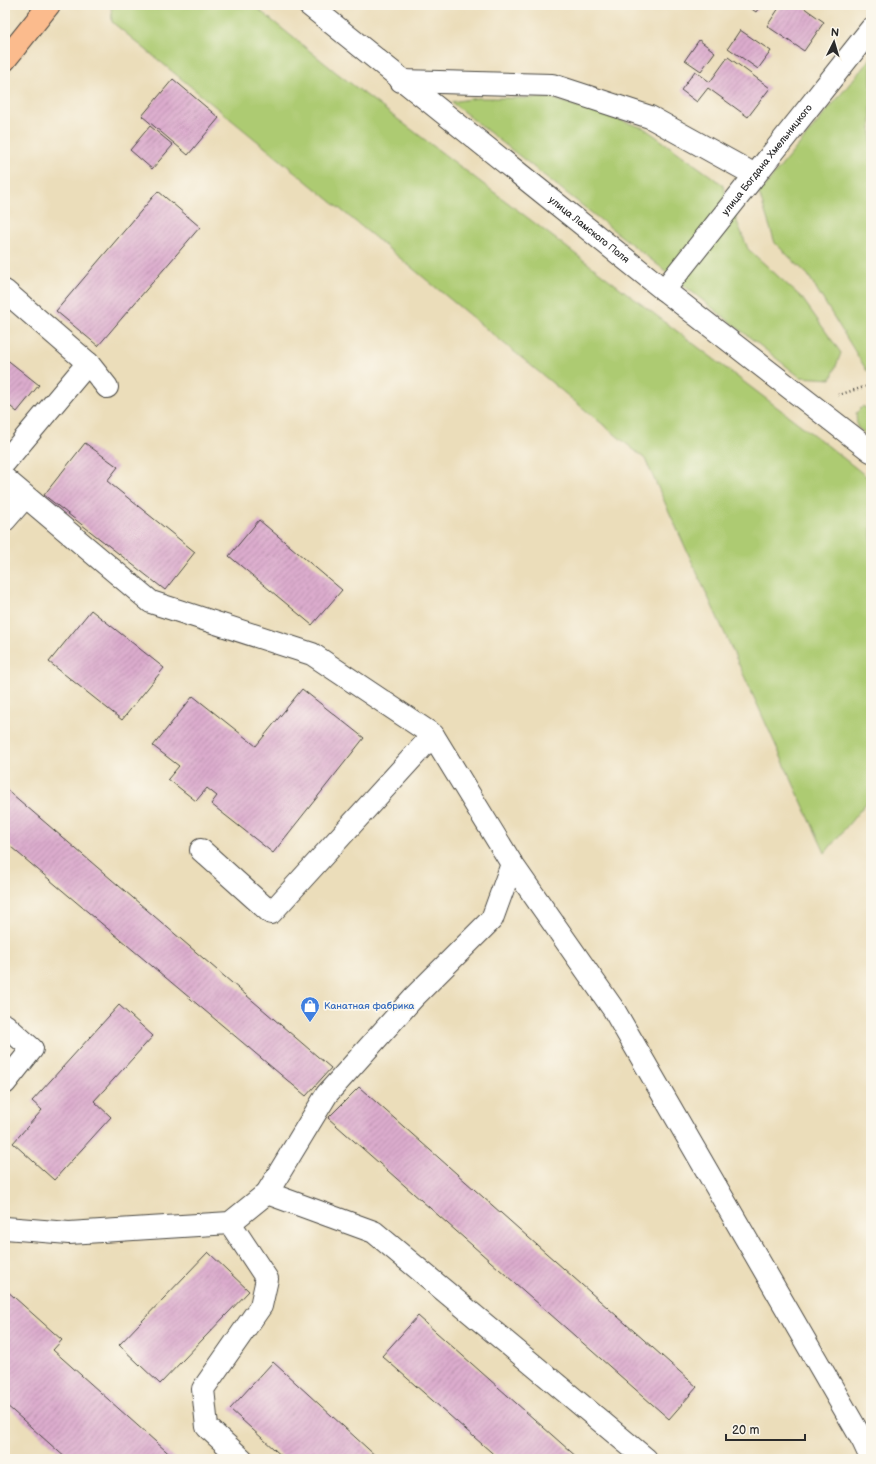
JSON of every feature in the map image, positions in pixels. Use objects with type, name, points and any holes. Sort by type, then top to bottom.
[{"type":"main road","points":[[5,60],[49,5]]},
{"type":"street","name":"улица Ламского Поля","points":[[309,5],[401,81],[664,290],[871,451]]},
{"type":"street","name":"улица Богдана Хмельницкого","points":[[664,290],[871,29]]},
{"type":"street","points":[[401,81],[552,85],[650,117],[755,175]]},
{"type":"street","points":[[5,291],[88,363],[107,387]]},
{"type":"street","points":[[5,462],[88,363]]},
{"type":"street","points":[[5,479],[151,602],[312,654],[433,735],[512,864],[614,1010],[860,1434],[871,1458]]},
{"type":"street","points":[[5,520],[25,497]]},
{"type":"street","points":[[201,850],[271,913],[433,735]]},
{"type":"street","points":[[5,1228],[70,1233],[230,1223],[267,1194],[327,1094],[414,998],[492,919],[512,864]]},
{"type":"street","points":[[5,1025],[32,1049],[5,1084]]},
{"type":"street","points":[[267,1194],[374,1232],[646,1459]]},
{"type":"street","points":[[230,1223],[267,1279],[261,1306],[203,1389],[206,1427],[242,1459]]},
{"type":"green space","points":[[111,5],[253,5],[337,73],[871,480],[871,797],[825,853],[645,459],[112,22]]},
{"type":"green space","points":[[871,58],[871,370],[867,371],[808,275],[775,243],[759,193]]},
{"type":"green space","points":[[477,98],[551,98],[644,128],[722,184],[748,249],[802,298],[841,353],[831,379],[800,377],[451,102]]},
{"type":"green space","points":[[863,406],[871,412],[871,438],[857,427],[856,413]]},
{"type":"building","points":[[746,5],[761,5],[756,12]]},
{"type":"building","points":[[781,5],[800,5],[824,22],[804,51],[767,26]]},
{"type":"building","points":[[740,30],[771,51],[758,69],[728,48]]},
{"type":"building","points":[[699,40],[715,52],[701,71],[685,60]]},
{"type":"building","points":[[728,57],[770,88],[748,117],[708,88],[697,102],[681,90],[695,71],[710,82]]},
{"type":"building","points":[[173,79],[219,118],[188,155],[142,116]]},
{"type":"building","points":[[150,126],[173,145],[152,169],[130,150]]},
{"type":"building","points":[[158,191],[200,227],[98,346],[56,311]]},
{"type":"building","points":[[5,358],[39,385],[17,412],[5,402]]},
{"type":"building","points":[[85,443],[118,467],[107,481],[195,552],[165,590],[44,495]]},
{"type":"building","points":[[259,520],[342,590],[312,625],[229,556]]},
{"type":"building","points":[[91,610],[164,668],[122,720],[49,662]]},
{"type":"building","points":[[302,689],[364,738],[273,853],[211,804],[217,796],[207,788],[196,801],[168,779],[179,766],[153,746],[193,696],[256,746]]},
{"type":"building","points":[[5,788],[331,1068],[306,1096],[5,842]]},
{"type":"building","points":[[119,1005],[153,1036],[94,1101],[111,1117],[54,1180],[13,1143],[42,1110],[32,1101]]},
{"type":"building","points":[[359,1087],[697,1387],[669,1419],[328,1118]]},
{"type":"building","points":[[208,1252],[249,1291],[160,1384],[119,1345]]},
{"type":"building","points":[[5,1289],[62,1340],[53,1350],[175,1459],[67,1459],[5,1404]]},
{"type":"building","points":[[418,1316],[579,1459],[499,1459],[382,1356]]},
{"type":"building","points":[[273,1362],[379,1459],[285,1459],[230,1409]]},
{"type":"place","name":"Канатная фабрика","points":[[310,1023]]}]
